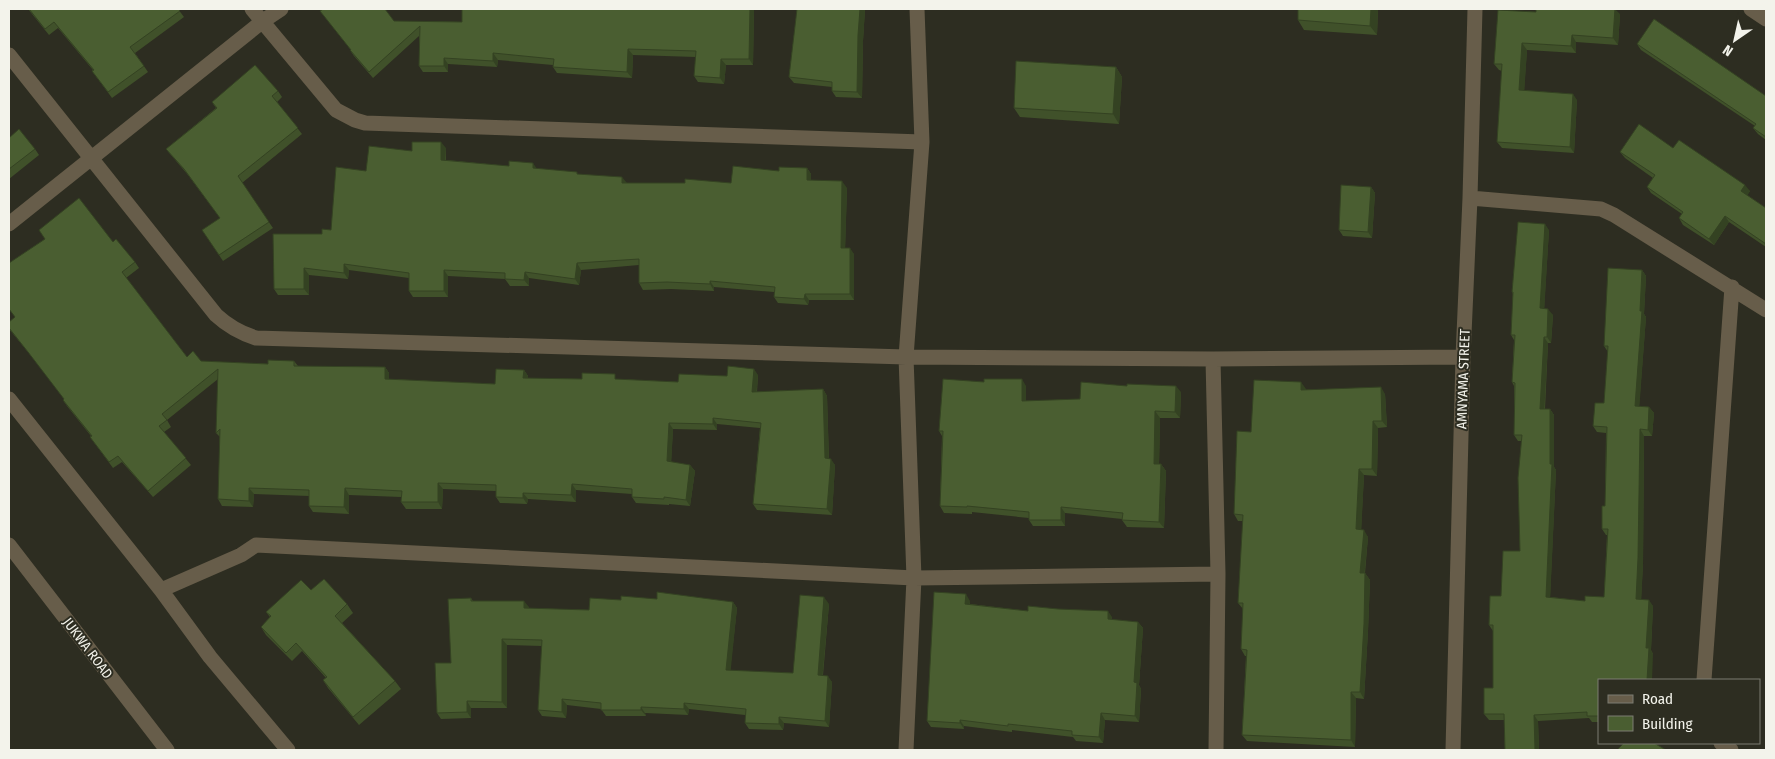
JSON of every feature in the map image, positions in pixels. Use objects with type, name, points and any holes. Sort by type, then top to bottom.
[{"type":"street","points":[[252,9],[336,110],[355,120],[365,122],[922,142]]},
{"type":"street","points":[[9,224],[262,21],[281,9]]},
{"type":"street","points":[[906,750],[914,578],[906,357],[922,142],[917,9]]},
{"type":"street","name":"AMNYAMA STREET","points":[[1452,750],[1475,9]]},
{"type":"street","points":[[1751,9],[1766,19]]},
{"type":"street","points":[[9,55],[216,315],[228,326],[240,333],[256,338],[906,357],[1463,357]]},
{"type":"street","points":[[1470,198],[1601,209],[1732,287],[1766,310]]},
{"type":"street","points":[[1704,679],[1732,287]]},
{"type":"street","points":[[1212,358],[1218,574],[1216,750]]},
{"type":"street","points":[[9,398],[161,590],[210,658],[288,750]]},
{"type":"street","name":"JUKWA ROAD","points":[[9,545],[167,750]]},
{"type":"street","points":[[161,590],[241,555],[256,545],[914,578],[1218,574]]},
{"type":"building","points":[[29,9],[178,9],[180,11],[130,47],[144,66],[108,92],[92,71],[94,70],[54,22],[45,29]]},
{"type":"building","points":[[323,9],[385,9],[394,21],[462,22],[462,9],[750,9],[749,59],[721,59],[720,78],[694,76],[696,51],[628,49],[627,72],[553,67],[554,59],[493,53],[493,61],[444,58],[444,66],[419,66],[420,26],[369,72],[320,11]]},
{"type":"building","points":[[797,9],[860,9],[857,92],[832,91],[832,82],[789,77]]},
{"type":"building","points":[[1298,9],[1371,9],[1370,26],[1298,20]]},
{"type":"building","points":[[1536,9],[1615,9],[1613,38],[1572,35],[1571,46],[1522,43],[1519,90],[1573,94],[1570,147],[1497,142],[1502,64],[1494,64],[1498,10],[1536,12]]},
{"type":"building","points":[[1654,19],[1766,96],[1766,137],[1753,128],[1756,124],[1637,44]]},
{"type":"building","points":[[1016,61],[1116,67],[1113,114],[1014,108]]},
{"type":"building","points":[[255,65],[278,91],[272,96],[298,128],[238,176],[269,222],[219,255],[202,230],[220,218],[184,169],[166,149],[217,108],[212,102]]},
{"type":"building","points":[[1639,124],[1673,148],[1679,140],[1745,185],[1741,191],[1766,208],[1766,244],[1725,216],[1709,239],[1679,218],[1683,212],[1647,187],[1655,175],[1620,152]]},
{"type":"building","points":[[19,129],[35,149],[9,169],[9,138]]},
{"type":"building","points":[[412,142],[441,142],[441,160],[509,166],[509,161],[533,163],[533,168],[577,172],[577,174],[622,177],[622,183],[685,183],[685,179],[731,183],[733,166],[779,171],[779,167],[807,168],[807,180],[842,181],[841,248],[850,248],[850,294],[805,294],[804,299],[774,297],[775,287],[710,281],[710,284],[639,283],[639,259],[577,263],[575,279],[525,272],[524,280],[505,279],[505,273],[444,270],[444,291],[409,291],[409,273],[344,264],[344,273],[304,268],[304,289],[274,289],[273,234],[322,234],[322,229],[331,230],[336,167],[366,171],[369,146],[412,151]]},
{"type":"building","points":[[1341,185],[1371,187],[1368,232],[1339,230]]},
{"type":"building","points":[[79,198],[113,242],[116,239],[135,262],[122,272],[187,357],[193,351],[201,361],[268,364],[268,360],[294,361],[294,366],[385,367],[385,379],[495,384],[496,369],[524,370],[523,378],[582,379],[582,373],[615,374],[615,379],[678,382],[679,374],[727,376],[728,366],[754,369],[752,392],[823,389],[825,458],[831,459],[827,509],[753,504],[761,423],[713,418],[713,424],[669,423],[667,461],[690,465],[686,500],[664,497],[664,499],[632,497],[632,489],[572,484],[571,495],[523,493],[523,498],[496,497],[496,485],[438,483],[438,502],[401,502],[402,491],[345,488],[344,507],[309,506],[309,490],[249,488],[249,501],[218,499],[220,429],[216,433],[218,369],[162,414],[167,420],[159,426],[186,458],[148,491],[118,456],[109,462],[90,437],[92,436],[9,328],[9,322],[15,317],[9,309],[9,263],[45,239],[39,230]]},
{"type":"building","points":[[1518,222],[1545,224],[1540,308],[1548,309],[1547,337],[1544,337],[1540,409],[1550,409],[1550,464],[1552,464],[1546,597],[1585,601],[1585,596],[1604,597],[1608,529],[1602,529],[1602,506],[1605,506],[1607,427],[1593,426],[1595,403],[1604,403],[1608,346],[1604,346],[1608,268],[1642,270],[1640,311],[1642,311],[1635,406],[1649,407],[1648,430],[1640,429],[1636,599],[1649,600],[1646,648],[1649,648],[1647,679],[1598,679],[1598,716],[1587,716],[1587,712],[1534,715],[1535,750],[1505,750],[1504,714],[1484,714],[1484,688],[1493,688],[1493,625],[1489,625],[1490,596],[1501,596],[1503,551],[1520,551],[1518,478],[1522,435],[1514,435],[1515,383],[1512,382],[1515,335],[1511,335],[1512,292]]},
{"type":"building","points":[[943,379],[984,382],[984,379],[1022,379],[1022,401],[1080,399],[1081,382],[1127,386],[1127,384],[1176,386],[1175,412],[1155,411],[1154,464],[1161,464],[1159,522],[1122,520],[1123,513],[1061,507],[1061,520],[1029,520],[1029,512],[967,506],[940,506],[943,431],[939,431]]},
{"type":"building","points":[[1254,380],[1301,382],[1301,390],[1381,387],[1382,421],[1373,421],[1372,469],[1359,469],[1356,529],[1364,530],[1360,573],[1365,573],[1364,624],[1360,692],[1351,692],[1351,740],[1242,735],[1247,650],[1241,649],[1243,603],[1238,603],[1243,515],[1234,514],[1237,431],[1251,432]]},
{"type":"building","points":[[324,579],[347,604],[335,616],[395,681],[353,717],[323,680],[327,677],[296,643],[286,653],[261,627],[271,616],[266,612],[301,580],[311,590]]},
{"type":"building","points":[[657,592],[733,602],[726,670],[793,673],[800,595],[824,597],[818,675],[828,676],[825,721],[779,717],[779,724],[745,723],[746,709],[684,703],[684,709],[641,707],[641,710],[601,710],[601,703],[562,699],[562,712],[538,710],[542,640],[502,639],[502,702],[467,701],[467,712],[437,713],[435,663],[451,663],[448,599],[471,598],[471,601],[524,601],[524,608],[589,610],[590,598],[621,600],[621,596],[657,599]]},
{"type":"building","points":[[934,592],[966,594],[965,604],[1028,611],[1028,606],[1108,611],[1108,619],[1138,622],[1134,682],[1137,683],[1135,716],[1101,713],[1099,737],[1072,735],[1072,731],[1008,724],[1008,726],[960,720],[960,723],[927,721]]},
{"type":"building","points":[[1623,744],[1656,744],[1666,750],[1617,750]]}]
